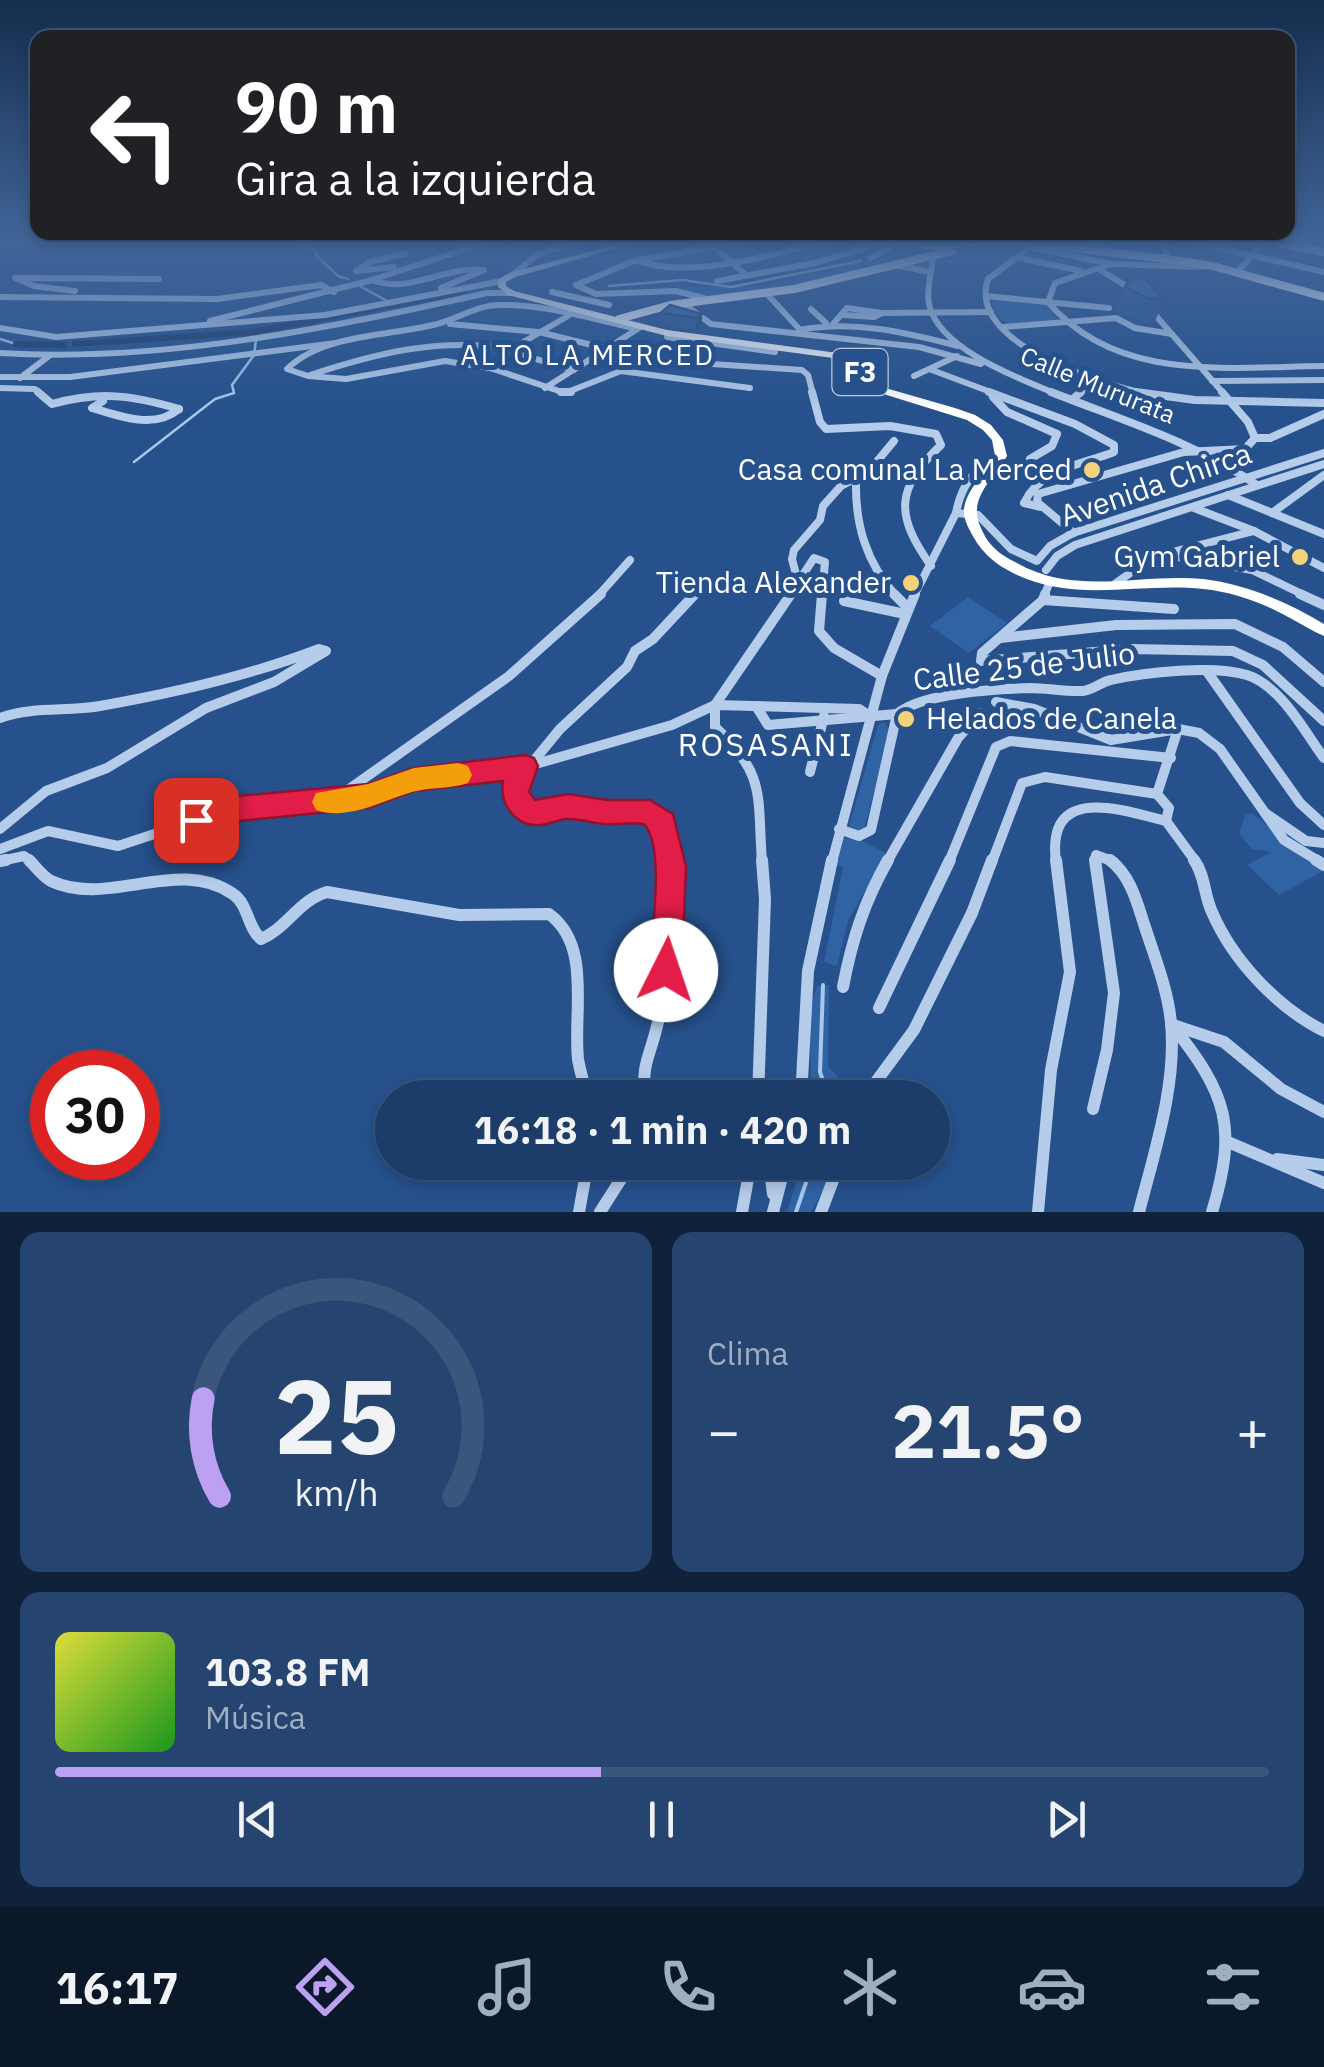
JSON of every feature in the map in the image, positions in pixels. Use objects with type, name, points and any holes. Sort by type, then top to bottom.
[{"type":"highway","name":"F3","points":[[547,297],[640,328],[816,350],[855,367],[875,388],[959,412],[987,428],[1002,448],[995,467],[963,511]]},
{"type":"highway","points":[[963,511],[988,550],[1018,571],[1110,588],[1180,583],[1225,587],[1272,602],[1324,631]]},
{"type":"main road","points":[[619,319],[640,310],[751,297]]},
{"type":"street","points":[[4,297],[31,300],[70,297]]},
{"type":"street","points":[[138,297],[234,297]]},
{"type":"street","points":[[193,326],[260,305],[308,297]]},
{"type":"street","points":[[410,298],[414,297]]},
{"type":"street","points":[[0,328],[34,336],[74,335],[324,315],[420,297]]},
{"type":"street","points":[[0,353],[64,355],[294,333],[471,297]]},
{"type":"street","points":[[574,297],[609,304]]},
{"type":"street","points":[[696,297],[717,302]]},
{"type":"street","points":[[769,297],[802,332]]},
{"type":"street","points":[[931,297],[931,312]]},
{"type":"street","points":[[986,297],[991,312],[1003,327],[1039,356],[1094,380],[1158,396],[1230,403],[1324,403]]},
{"type":"street","points":[[992,297],[1109,308],[1116,318]]},
{"type":"street","points":[[1048,302],[1050,297]]},
{"type":"street","points":[[1109,308],[1114,298]]},
{"type":"street","points":[[1048,302],[1062,322],[1095,344],[1128,356],[1199,365],[1324,366]]},
{"type":"street","points":[[432,325],[497,305],[640,328]]},
{"type":"street","points":[[684,305],[711,324],[919,347],[957,356],[1212,452]]},
{"type":"street","points":[[1148,307],[1248,422],[1256,438]]},
{"type":"street","points":[[811,309],[829,324],[910,333],[959,346]]},
{"type":"street","name":"Calle Mururata","points":[[931,312],[959,346],[1015,375],[1212,452],[1257,485]]},
{"type":"street","points":[[802,332],[844,315],[991,312]]},
{"type":"street","points":[[308,376],[416,344],[462,342],[511,349],[570,315]]},
{"type":"street","points":[[1003,327],[1116,318],[1144,330],[1172,334]]},
{"type":"street","points":[[750,388],[620,371],[603,374],[572,393],[545,388],[474,363],[420,362],[351,381],[288,372],[288,366],[300,357],[411,328],[492,325],[539,332],[653,360],[667,356],[702,365],[773,372],[802,370],[808,374],[820,422],[826,429],[890,426],[936,434],[941,445],[918,465],[907,483],[903,503],[911,539],[931,566]]},
{"type":"street","points":[[411,328],[420,362]]},
{"type":"street","points":[[545,388],[640,328]]},
{"type":"street","points":[[666,333],[667,337],[775,352]]},
{"type":"street","points":[[64,355],[74,335]]},
{"type":"street","points":[[0,377],[93,373],[349,342]]},
{"type":"street","points":[[511,349],[508,351],[574,370]]},
{"type":"street","points":[[93,373],[104,351]]},
{"type":"street","points":[[20,378],[49,356]]},
{"type":"street","points":[[914,376],[957,356]]},
{"type":"street","points":[[929,369],[1075,424],[1114,445],[1114,452],[1052,473],[1029,491],[1024,503],[1042,507]]},
{"type":"street","points":[[1073,399],[1094,380]]},
{"type":"street","points":[[1212,381],[1324,380]]},
{"type":"street","points":[[0,388],[35,389],[52,404],[78,397],[133,395],[179,410],[156,421],[92,407],[110,398]]},
{"type":"street","points":[[991,395],[1007,412],[1057,434],[1052,446],[1030,459]]},
{"type":"street","points":[[1074,532],[1036,502],[1038,494],[1184,452],[1244,450],[1256,438],[1270,438],[1324,414]]},
{"type":"street","points":[[798,582],[792,560],[794,550],[820,520],[828,500],[841,486],[856,480],[894,441]]},
{"type":"street","name":"Avenida Chirca","points":[[963,511],[982,514],[1001,542],[1020,556],[1037,562],[1047,550],[1074,532],[1324,453]]},
{"type":"street","name":"Avenida Chirca","points":[[1047,578],[1064,552],[1324,464]]},
{"type":"street","points":[[1272,514],[1324,475]]},
{"type":"street","points":[[856,480],[855,519],[860,540],[906,610]]},
{"type":"street","points":[[1228,495],[1324,534]]},
{"type":"street","points":[[1194,508],[1254,530],[1324,568]]},
{"type":"street","points":[[802,1080],[808,971],[839,828],[870,715],[906,610],[963,511]]},
{"type":"street","points":[[1110,588],[1108,585],[1122,582],[1148,560],[1254,530]]},
{"type":"street","points":[[1047,550],[1064,552]]},
{"type":"street","points":[[1166,555],[1252,570],[1324,605]]},
{"type":"street","points":[[0,849],[41,831],[56,830],[103,847],[118,846],[218,812],[368,796],[414,780],[525,766],[672,724],[714,705],[736,679],[814,558],[825,562],[819,631],[834,648],[882,676]]},
{"type":"street","points":[[333,801],[509,676],[613,583],[630,560]]},
{"type":"street","points":[[1047,578],[1042,600],[982,653],[981,661],[1132,649],[1233,651],[1263,665],[1324,721]]},
{"type":"street","points":[[643,1080],[642,1068],[656,1031],[664,984],[671,866],[666,834],[658,817],[650,812],[607,812],[568,806],[540,814],[527,811],[514,795],[517,777],[525,766],[627,667],[636,651],[653,640],[708,579]]},
{"type":"street","points":[[1042,600],[1174,609]]},
{"type":"street","points":[[844,601],[906,610]]},
{"type":"street","points":[[1001,638],[1116,626],[1235,624],[1252,630],[1298,659],[1324,682]]},
{"type":"street","points":[[0,718],[26,708],[106,704],[274,666],[314,650],[326,652],[274,682],[206,708],[140,744],[107,768],[46,791],[0,829]]},
{"type":"street","points":[[1206,670],[1300,803],[1324,825]]},
{"type":"street","name":"Calle 25 de Julio","points":[[825,715],[860,719],[897,714],[906,706],[966,693],[1002,689],[1086,690],[1110,680],[1206,670],[1244,674],[1259,680],[1276,694],[1324,758]]},
{"type":"street","points":[[996,702],[1034,709],[1111,740],[1178,729],[1198,733],[1220,749],[1284,840],[1324,865]]},
{"type":"street","points":[[714,705],[825,715]]},
{"type":"street","points":[[714,705],[715,727],[743,753],[756,780],[765,899],[759,1080]]},
{"type":"street","points":[[756,706],[768,725],[825,715]]},
{"type":"street","points":[[843,987],[852,938],[865,900],[958,738],[980,713]]},
{"type":"street","points":[[839,828],[859,836],[871,830],[897,714]]},
{"type":"street","points":[[810,772],[825,715]]},
{"type":"street","points":[[1157,794],[1178,729]]},
{"type":"street","points":[[879,1008],[940,882],[996,748],[1010,741],[1171,758]]},
{"type":"street","points":[[877,1080],[914,1030],[944,972],[972,913],[1022,783],[1045,776],[1157,794],[1168,808],[1166,821]]},
{"type":"street","points":[[1038,1212],[1051,1070],[1070,972],[1055,826],[1062,815],[1088,806],[1166,821],[1199,866],[1212,912],[1252,974],[1290,1015],[1324,1031]]},
{"type":"street","points":[[1263,812],[1306,841],[1324,843]]},
{"type":"street","points":[[1093,1109],[1107,1050],[1114,993],[1096,855],[1113,861],[1128,879],[1155,958],[1171,1024],[1200,1066],[1218,1107],[1228,1142],[1212,1212]]},
{"type":"street","points":[[0,861],[24,856],[52,881],[70,885],[108,886],[164,878],[204,884],[234,894],[242,903],[252,934],[261,940],[282,928],[300,902],[327,892],[459,915],[549,914],[567,928],[578,984],[578,1052],[583,1080]]},
{"type":"street","points":[[1171,1024],[1224,1042],[1281,1089],[1324,1112]]},
{"type":"street","points":[[1139,1212],[1152,1160],[1171,1024]]},
{"type":"street","points":[[1228,1142],[1324,1183]]},
{"type":"street","points":[[1269,1158],[1324,1165]]},
{"type":"street","points":[[579,1212],[585,1180]]},
{"type":"street","points":[[600,1212],[620,1180]]},
{"type":"street","points":[[742,1212],[747,1180]]},
{"type":"street","points":[[770,1180],[774,1207]]},
{"type":"street","points":[[774,1207],[781,1180]]},
{"type":"street","points":[[821,1212],[833,1180]]},
{"type":"shaded area","points":[[991,298],[1047,303],[1057,320],[1006,324],[995,312]]},
{"type":"shaded area","points":[[968,597],[1007,623],[969,653],[930,626]]},
{"type":"shaded area","points":[[884,722],[891,732],[863,832],[855,832],[849,826],[878,725]]},
{"type":"shaded area","points":[[1252,813],[1323,871],[1279,895],[1247,865],[1271,852],[1252,849],[1239,834],[1245,815]]},
{"type":"shaded area","points":[[856,838],[886,853],[848,921],[837,966],[824,962],[843,867],[835,864],[843,839]]},
{"type":"shaded area","points":[[829,985],[828,1067],[841,1080],[811,1080],[810,1010],[817,986]]},
{"type":"shaded area","points":[[797,1180],[828,1180],[811,1212],[787,1212]]},
{"type":"building","points":[[670,305],[702,314],[697,318],[661,313]]},
{"type":"waterway","points":[[379,297],[387,301]]},
{"type":"waterway","points":[[75,344],[252,332],[439,297]]},
{"type":"waterway","points":[[0,339],[16,344]]},
{"type":"waterway","points":[[134,462],[215,399],[234,393],[232,385],[254,355],[256,340]]},
{"type":"waterway","points":[[16,344],[64,345]]},
{"type":"waterway","points":[[823,985],[823,1080]]},
{"type":"waterway","points":[[796,1212],[807,1180]]},
{"type":"slow traffic","points":[[326,802],[368,796],[414,780],[458,775]]},
{"type":"place","name":"Casa comunal La Merced","points":[[1092,470]]},
{"type":"place","name":"Gym Gabriel","points":[[1300,557]]},
{"type":"place","name":"Tienda Alexander","points":[[911,583]]},
{"type":"place","name":"Helados de Canela","points":[[906,719]]},
{"type":"district","name":"ALTO LA MERCED","points":[[588,355]]},
{"type":"district","name":"ROSASANI","points":[[766,745]]},
{"type":"route","points":[[196,820],[218,812],[368,796],[414,780],[525,766],[517,777],[514,795],[527,811],[540,814],[568,806],[607,812],[650,812],[658,817],[666,834],[671,866],[666,970]]}]
